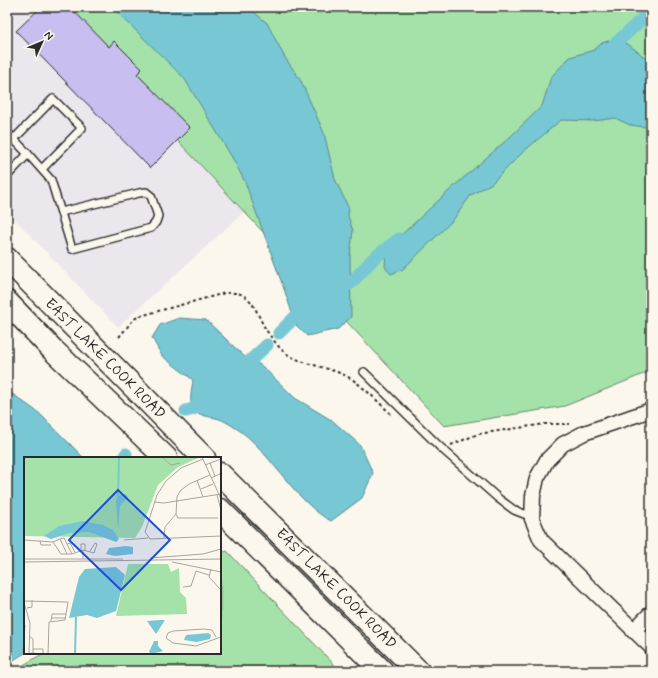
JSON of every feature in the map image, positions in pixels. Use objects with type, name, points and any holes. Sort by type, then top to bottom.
[{"type":"main road","name":"EAST LAKE COOK ROAD","points":[[7,260],[203,457]]},
{"type":"main road","name":"EAST LAKE COOK ROAD","points":[[7,302],[53,350],[165,457]]},
{"type":"main road","name":"EAST LAKE COOK ROAD","points":[[221,475],[416,669]]},
{"type":"main road","name":"EAST LAKE COOK ROAD","points":[[221,511],[382,671]]},
{"type":"main road","points":[[350,639],[374,671]]},
{"type":"street","points":[[651,410],[584,433],[563,444],[547,460],[537,478],[533,496],[532,517],[541,540],[651,647]]},
{"type":"street","points":[[634,630],[651,613]]},
{"type":"lane","points":[[14,139],[53,99],[82,128],[42,169]]},
{"type":"lane","points":[[7,132],[51,180],[72,250],[151,228],[156,222],[158,216],[151,196],[146,192],[61,212]]},
{"type":"lane","points":[[7,176],[28,154]]},
{"type":"lane","points":[[364,372],[440,447],[499,499],[514,510],[532,517]]},
{"type":"shaded area","points":[[7,7],[53,7],[244,212],[118,327],[7,211]]},
{"type":"green space","points":[[53,7],[651,7],[651,371],[565,406],[444,426]]},
{"type":"green space","points":[[227,551],[340,671],[13,671],[42,654],[221,654],[221,553]]},
{"type":"water","points":[[112,7],[248,7],[267,23],[284,56],[301,81],[324,133],[335,179],[349,209],[348,216],[353,231],[350,256],[351,317],[338,329],[307,336],[296,325],[245,182],[233,159],[184,78]]},
{"type":"water","points":[[614,39],[629,45],[651,62],[651,126],[645,127],[630,125],[615,118],[594,121],[561,120],[523,152],[492,183],[471,195],[453,220],[403,269],[391,274],[385,267],[386,249],[510,137],[542,106],[551,77],[570,57],[594,50],[602,43]]},
{"type":"water","points":[[179,318],[206,320],[247,359],[252,360],[262,366],[295,398],[333,421],[360,445],[373,473],[362,498],[331,521],[320,514],[299,495],[247,437],[222,420],[197,413],[191,404],[193,380],[162,356],[152,338],[160,325]]},
{"type":"water","points":[[7,390],[39,413],[83,457],[24,457],[24,654],[7,664]]},
{"type":"building","points":[[41,7],[70,7],[109,47],[114,41],[142,69],[137,74],[190,128],[150,168],[16,31]]},
{"type":"waterway","points":[[605,53],[651,11]]},
{"type":"waterway","points":[[336,291],[351,283],[374,258],[399,239]]},
{"type":"waterway","points":[[279,333],[295,317],[308,308]]},
{"type":"waterway","points":[[239,371],[267,345]]},
{"type":"waterway","points":[[186,411],[193,409],[206,399]]}]
